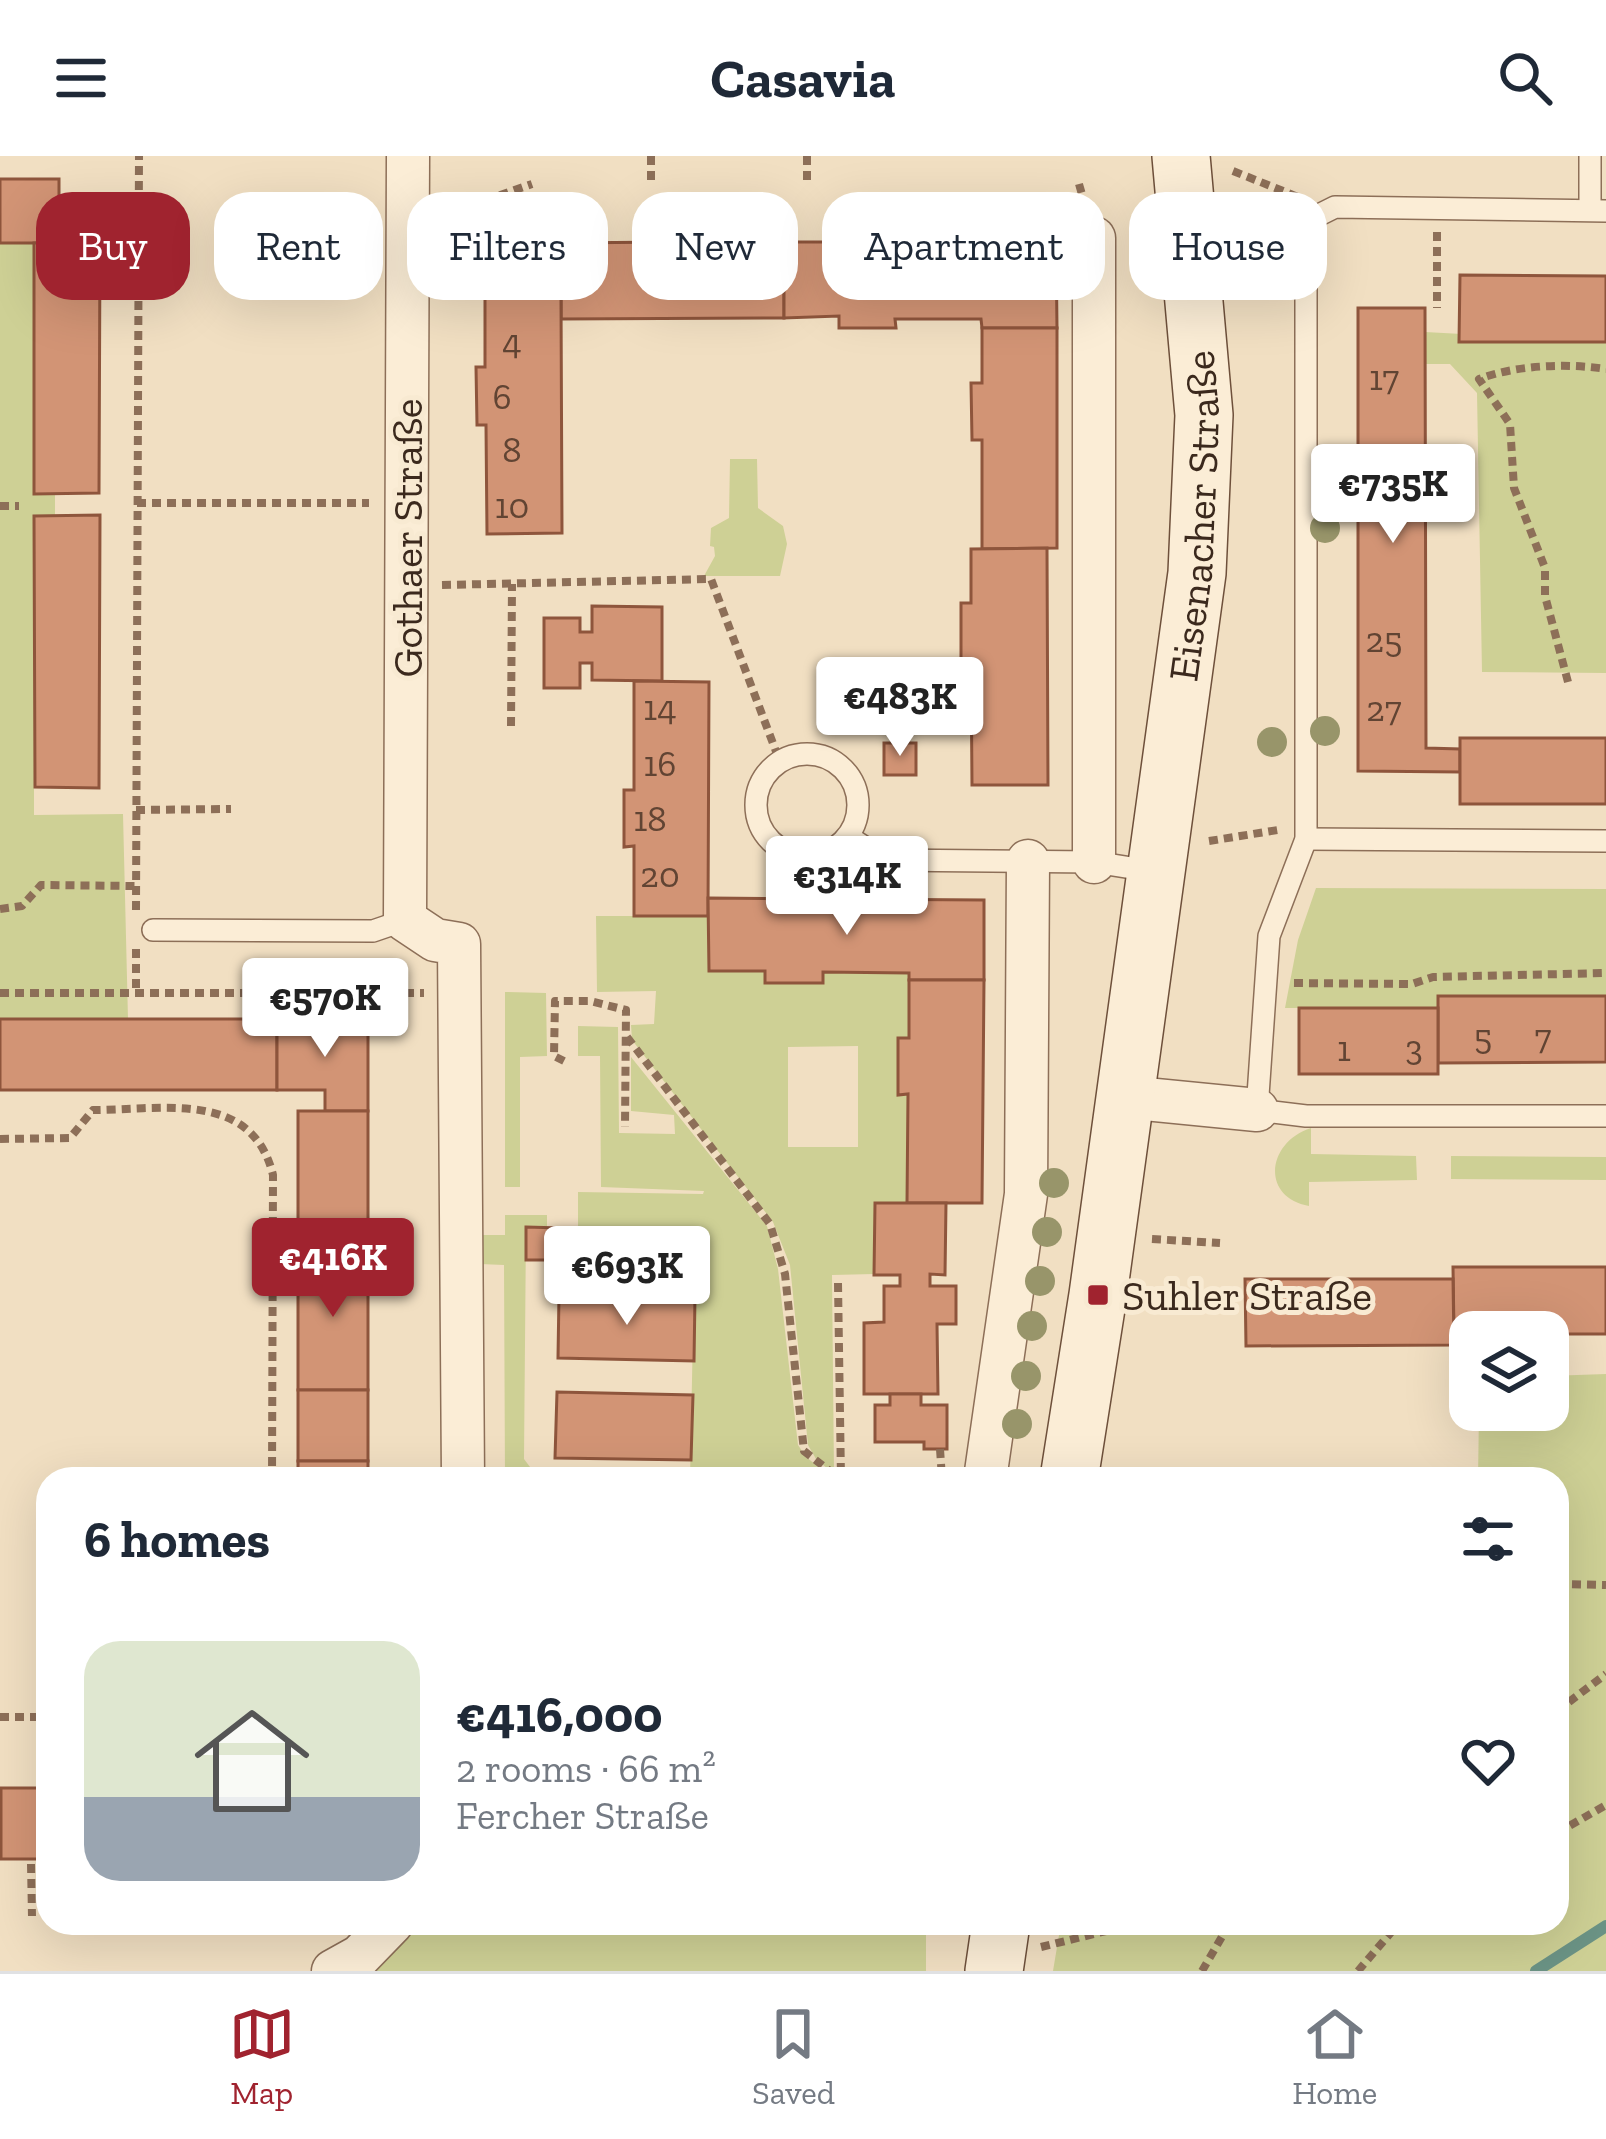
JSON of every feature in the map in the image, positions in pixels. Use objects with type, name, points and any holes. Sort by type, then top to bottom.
[{"type":"street","name":"Gothaer Straße","points":[[405,920],[408,156]]},
{"type":"street","name":"Eisenacher Straße","points":[[1071,1467],[1197,573],[1207,164]]},
{"type":"street","name":"Eisenacher Straße","points":[[1094,300],[1094,862]]},
{"type":"street","points":[[987,1467],[1026,1194],[1028,861]]},
{"type":"street","points":[[405,920],[435,940],[459,944],[463,1467]]},
{"type":"street","points":[[1126,1097],[1256,1110]]},
{"type":"street","points":[[333,1971],[360,1956],[380,1935]]},
{"type":"lane","points":[[1327,211],[1335,207],[1598,211],[1590,156]]},
{"type":"lane","points":[[1306,300],[1306,832],[1269,937],[1256,1110],[1306,1116],[1606,1116]]},
{"type":"lane","points":[[801,754],[818,755],[848,772],[859,804],[849,837],[836,848],[804,857],[774,844],[763,831],[757,799],[761,782],[780,762],[801,754]]},
{"type":"lane","points":[[1306,832],[1606,841]]},
{"type":"lane","points":[[849,837],[884,860],[1094,862],[1157,872]]},
{"type":"lane","points":[[153,929],[373,931],[405,920]]},
{"type":"path","points":[[136,994],[139,156]]},
{"type":"path","points":[[651,156],[651,184]]},
{"type":"path","points":[[807,156],[807,184]]},
{"type":"path","points":[[1207,164],[1284,192]]},
{"type":"path","points":[[509,192],[532,184]]},
{"type":"path","points":[[1437,208],[1437,308]]},
{"type":"path","points":[[1568,682],[1545,596],[1545,568],[1514,488],[1510,424],[1479,379],[1499,372],[1582,366],[1606,369]]},
{"type":"path","points":[[137,503],[406,504]]},
{"type":"path","points":[[0,506],[19,506]]},
{"type":"path","points":[[422,586],[711,579],[780,762]]},
{"type":"path","points":[[511,726],[512,584]]},
{"type":"path","points":[[136,810],[231,809]]},
{"type":"path","points":[[1209,842],[1306,832]]},
{"type":"path","points":[[0,909],[22,906],[41,884],[136,886]]},
{"type":"path","points":[[1263,983],[1412,984],[1433,977],[1606,973]]},
{"type":"path","points":[[0,993],[459,992]]},
{"type":"path","points":[[564,1061],[554,1056],[555,1001],[590,1001],[626,1010],[625,1126]]},
{"type":"path","points":[[627,1036],[770,1224],[785,1274],[804,1451],[825,1467]]},
{"type":"path","points":[[0,1139],[70,1138],[93,1110],[216,1110],[244,1126],[267,1149],[273,1175],[272,1467]]},
{"type":"path","points":[[1151,1239],[1220,1243]]},
{"type":"path","points":[[838,1283],[840,1467]]},
{"type":"path","points":[[940,1449],[941,1467]]},
{"type":"path","points":[[1569,1584],[1606,1585]]},
{"type":"path","points":[[1569,1702],[1606,1674]]},
{"type":"path","points":[[0,1717],[36,1717]]},
{"type":"path","points":[[1569,1826],[1606,1805]]},
{"type":"path","points":[[31,1864],[32,1916]]},
{"type":"path","points":[[1010,1947],[1074,1935]]},
{"type":"path","points":[[1202,1971],[1223,1935]]},
{"type":"path","points":[[1358,1971],[1389,1935]]},
{"type":"green space","points":[[0,243],[34,243],[34,493],[55,494],[55,516],[34,517],[34,815],[123,814],[128,1019],[0,1019]]},
{"type":"green space","points":[[1425,332],[1606,342],[1606,673],[1482,672],[1477,393],[1450,364],[1425,364]]},
{"type":"green space","points":[[730,459],[757,459],[758,508],[783,526],[787,544],[780,576],[704,576],[715,556],[711,528],[729,518]]},
{"type":"green space","points":[[1316,888],[1606,889],[1606,996],[1439,996],[1438,1008],[1285,1008],[1298,940]]},
{"type":"green space","points":[[596,916],[708,916],[709,971],[765,971],[766,983],[822,983],[823,972],[909,973],[909,1038],[898,1039],[898,1094],[908,1094],[907,1203],[875,1204],[874,1274],[832,1275],[834,1467],[816,1459],[808,1445],[790,1265],[773,1222],[632,1040],[631,1025],[654,1024],[656,991],[597,992]],"holes":[[[858,1046],[858,1147],[788,1147],[788,1047]]]},
{"type":"green space","points":[[505,992],[546,993],[547,1056],[520,1057],[520,1187],[505,1187]]},
{"type":"green space","points":[[578,1026],[618,1027],[619,1133],[675,1134],[674,1115],[631,1111],[631,1057],[767,1226],[778,1269],[798,1445],[819,1467],[690,1467],[695,1231],[578,1229],[578,1192],[704,1191],[601,1187],[600,1056],[578,1056]]},
{"type":"green space","points":[[1311,1128],[1311,1154],[1416,1156],[1417,1180],[1309,1182],[1309,1206],[1293,1201],[1276,1181],[1278,1156],[1296,1135]]},
{"type":"green space","points":[[1451,1156],[1606,1157],[1606,1180],[1451,1179]]},
{"type":"green space","points":[[505,1215],[547,1215],[547,1228],[526,1228],[524,1459],[530,1467],[505,1467],[504,1265],[480,1264],[480,1235],[505,1235]]},
{"type":"green space","points":[[1606,1374],[1606,1971],[1053,1971],[1059,1935],[1569,1935],[1569,1467],[1478,1467],[1479,1431],[1569,1431],[1569,1375]]},
{"type":"green space","points":[[403,1935],[926,1935],[926,1971],[366,1971]]},
{"type":"building","points":[[0,179],[59,179],[59,192],[36,192],[36,243],[0,243]]},
{"type":"building","points":[[632,242],[632,300],[784,300],[784,318],[561,319],[561,300],[608,300],[608,243]]},
{"type":"building","points":[[798,242],[822,242],[822,300],[1057,300],[1057,328],[982,328],[981,319],[895,319],[896,328],[839,328],[839,316],[784,318],[784,300],[798,300]]},
{"type":"building","points":[[34,243],[36,300],[100,300],[99,493],[34,494]]},
{"type":"building","points":[[1460,275],[1606,276],[1606,342],[1459,342]]},
{"type":"building","points":[[485,300],[561,300],[562,533],[487,534],[486,425],[477,425],[476,367],[485,367]]},
{"type":"building","points":[[1358,308],[1425,308],[1426,748],[1460,749],[1460,772],[1358,771]]},
{"type":"building","points":[[982,328],[1057,328],[1057,548],[982,549],[982,440],[972,440],[971,383],[982,383]]},
{"type":"building","points":[[100,515],[99,788],[35,787],[34,516]]},
{"type":"building","points":[[1047,548],[1048,785],[972,785],[971,661],[961,661],[961,603],[971,603],[971,549]]},
{"type":"building","points":[[592,606],[662,607],[662,681],[592,680],[592,663],[580,663],[580,688],[544,688],[544,618],[580,618],[580,632],[592,632]]},
{"type":"building","points":[[634,681],[709,682],[708,916],[634,916],[634,846],[624,847],[624,790],[634,790]]},
{"type":"building","points":[[1460,738],[1606,738],[1606,804],[1460,804]]},
{"type":"building","points":[[884,743],[916,743],[916,775],[884,775]]},
{"type":"building","points":[[708,898],[984,900],[984,980],[909,980],[909,973],[823,972],[823,983],[765,983],[765,971],[709,971]]},
{"type":"building","points":[[909,980],[984,980],[982,1203],[907,1203],[908,1094],[898,1095],[898,1038],[909,1038]]},
{"type":"building","points":[[1438,996],[1606,996],[1606,1062],[1438,1063]]},
{"type":"building","points":[[1299,1008],[1438,1008],[1438,1074],[1299,1074]]},
{"type":"building","points":[[0,1019],[277,1019],[277,1090],[0,1090]]},
{"type":"building","points":[[277,1019],[368,1019],[368,1111],[325,1111],[325,1090],[277,1090]]},
{"type":"building","points":[[298,1111],[368,1111],[368,1250],[298,1250]]},
{"type":"building","points":[[875,1203],[946,1203],[945,1275],[930,1274],[930,1286],[956,1286],[956,1324],[937,1324],[938,1394],[864,1394],[864,1323],[884,1322],[884,1286],[900,1286],[900,1275],[874,1275]]},
{"type":"building","points":[[526,1227],[560,1228],[559,1260],[526,1260]]},
{"type":"building","points":[[578,1229],[695,1231],[695,1262],[576,1260]]},
{"type":"building","points":[[298,1250],[368,1250],[368,1390],[298,1390]]},
{"type":"building","points":[[1453,1267],[1606,1267],[1606,1334],[1569,1334],[1569,1311],[1454,1311]]},
{"type":"building","points":[[1245,1279],[1453,1279],[1449,1345],[1246,1346]]},
{"type":"building","points":[[559,1295],[695,1296],[694,1361],[558,1358]]},
{"type":"building","points":[[298,1390],[368,1390],[368,1461],[298,1461]]},
{"type":"building","points":[[557,1392],[693,1395],[691,1460],[555,1458]]},
{"type":"building","points":[[890,1394],[921,1394],[921,1405],[947,1405],[947,1449],[924,1449],[924,1442],[875,1442],[875,1405],[890,1405]]},
{"type":"building","points":[[298,1461],[368,1461],[368,1467],[298,1467]]},
{"type":"building","points":[[1,1788],[36,1788],[36,1859],[1,1859]]},
{"type":"waterway","points":[[1536,1971],[1606,1926]]},
{"type":"place","name":"Suhler Straße","points":[[1098,1295]]}]
